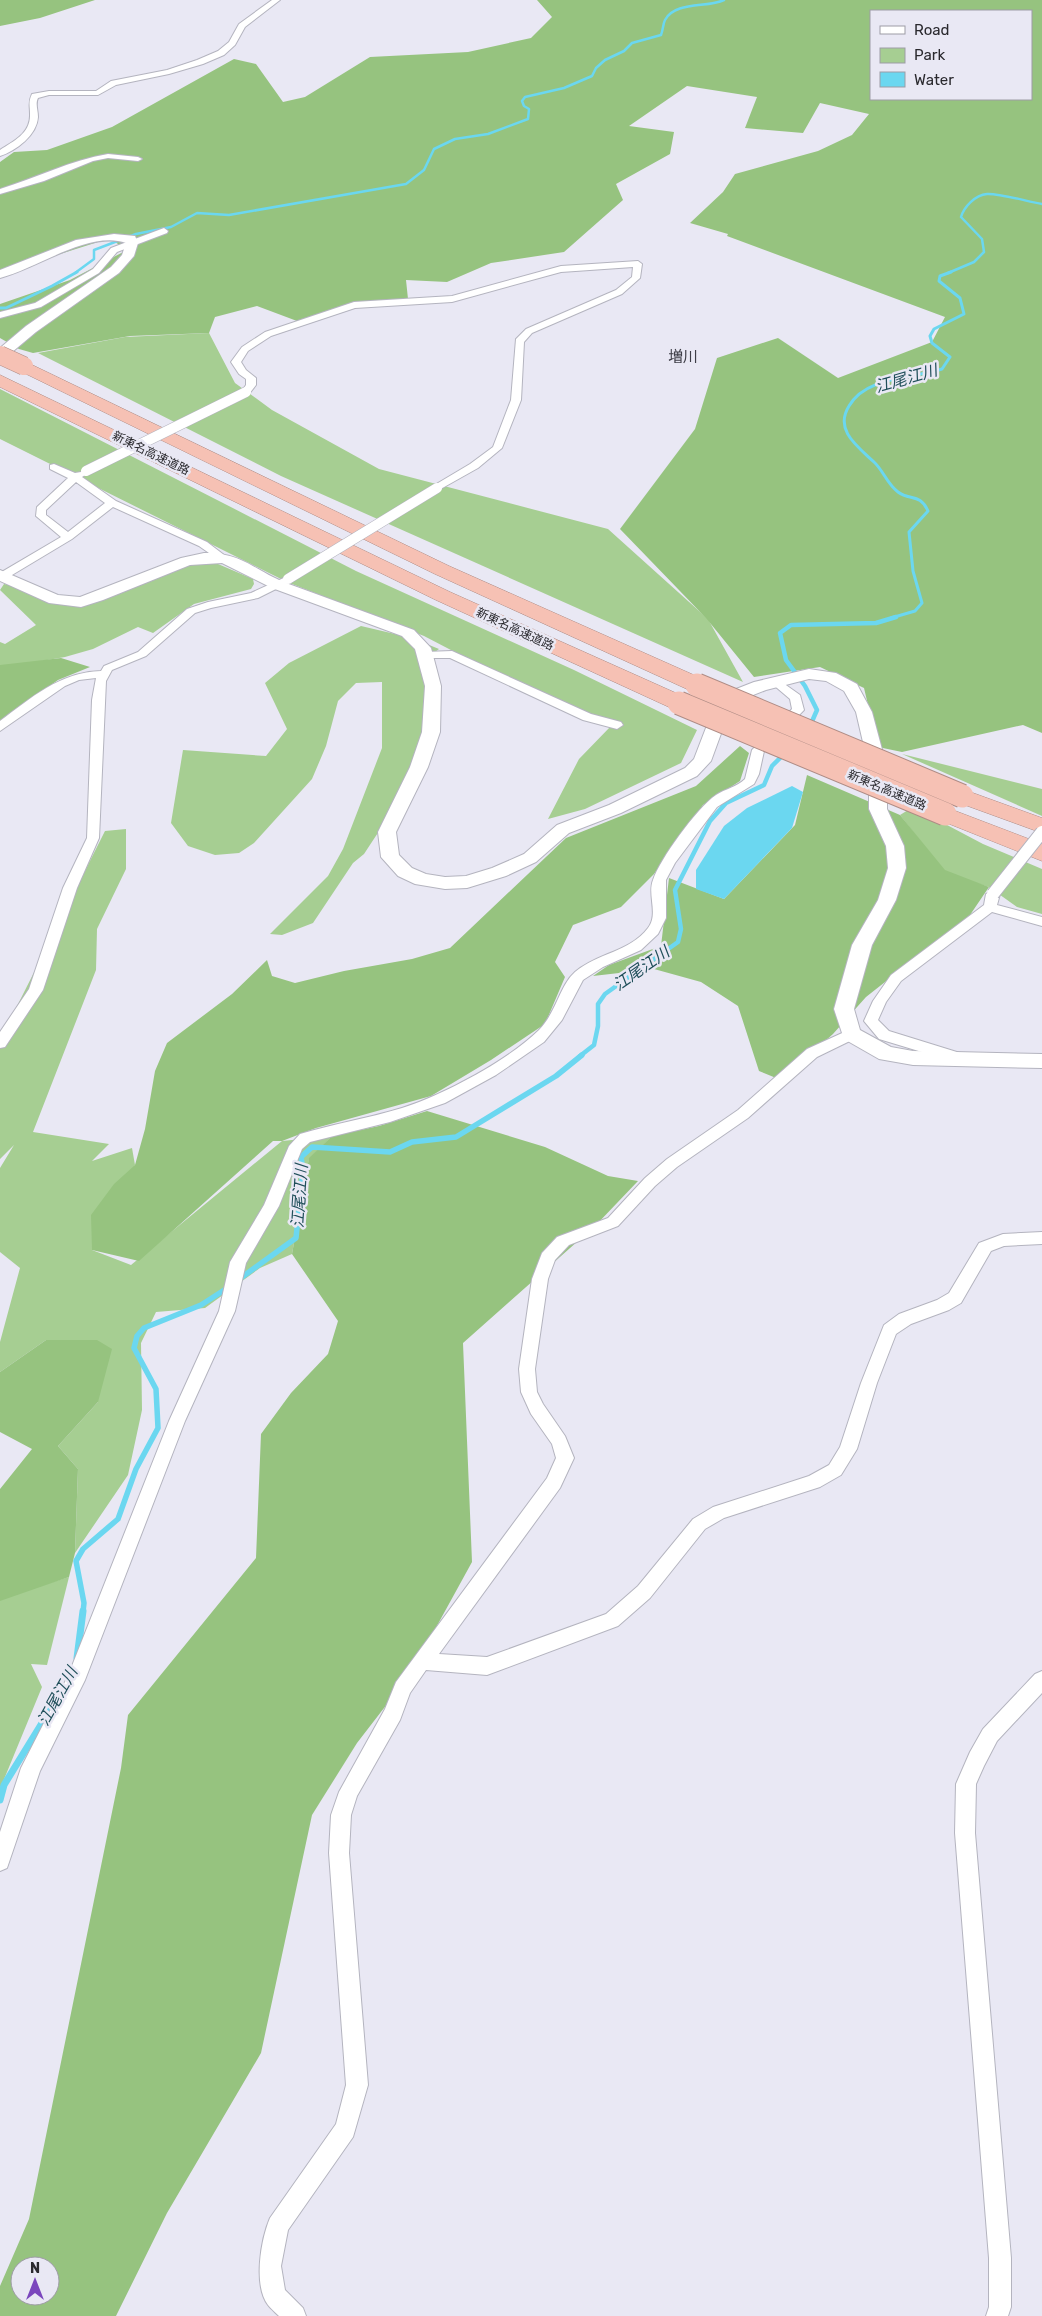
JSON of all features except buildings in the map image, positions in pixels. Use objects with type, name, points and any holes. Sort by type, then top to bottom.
[{"type":"highway","name":"新東名高速道路","points":[[0,355],[462,580],[582,636],[962,796],[1042,826]]},
{"type":"highway","name":"新東名高速道路","points":[[4,382],[443,596],[679,703],[1042,853]]},
{"type":"street","points":[[0,154],[23,138],[33,128],[37,116],[32,102],[35,96],[49,93],[98,93],[114,83],[169,72],[200,62],[221,53],[232,43],[242,26],[276,0]]},
{"type":"street","points":[[0,192],[41,179],[91,159],[108,156],[138,158]]},
{"type":"street","points":[[0,315],[38,306],[96,271],[114,250],[131,240],[164,231]]},
{"type":"street","points":[[0,274],[94,238],[115,236],[131,240]]},
{"type":"street","points":[[0,355],[31,329],[115,270],[128,256],[131,240]]},
{"type":"street","points":[[0,1043],[36,990],[70,888],[93,838],[98,700],[100,681],[108,668],[142,654],[191,611],[208,605],[254,596],[283,582],[474,466],[496,448],[516,400],[519,341],[529,331],[618,292],[636,278],[638,264],[561,269],[452,298],[354,305],[268,334],[245,349],[236,362],[242,372],[251,378],[251,385],[246,392],[75,477],[41,510],[41,516],[68,537]]},
{"type":"street","points":[[54,467],[75,477],[112,502],[203,544],[223,558]]},
{"type":"street","points":[[3,578],[68,537],[112,502]]},
{"type":"street","points":[[3,578],[55,600],[81,602],[98,598],[186,561],[204,558],[223,558],[408,634],[423,648],[433,686],[431,732],[419,767],[387,832],[387,844],[390,857],[405,872],[422,880],[445,884],[467,882],[499,872],[530,858],[563,829],[615,809],[691,772],[702,761],[722,707],[737,695],[776,682],[809,674],[830,677],[851,688],[864,712],[878,768],[878,809],[895,846],[897,868],[888,900],[862,945],[844,1009],[851,1034],[886,1054],[913,1058],[1042,1061]]},
{"type":"street","points":[[425,655],[452,654],[587,717],[617,725]]},
{"type":"street","points":[[0,727],[67,679],[83,674],[104,674]]},
{"type":"street","points":[[0,1861],[30,1768],[76,1680],[173,1430],[226,1311],[238,1262],[271,1206],[296,1146],[305,1138],[440,1099],[497,1066],[540,1037],[553,1024],[575,979],[582,973],[595,965],[631,952],[639,946],[654,931],[661,915],[658,882],[668,865],[706,809],[721,798],[746,785],[754,776],[756,752],[798,710],[796,698],[776,682]]},
{"type":"street","points":[[961,1058],[884,1035],[872,1021],[880,1001],[896,978],[991,900],[1042,832]]},
{"type":"street","points":[[991,900],[1042,922]]},
{"type":"street","points":[[295,2316],[274,2296],[270,2266],[278,2226],[345,2129],[356,2085],[339,1853],[341,1816],[349,1792],[393,1714],[403,1688],[421,1661],[442,1638],[554,1482],[565,1458],[559,1441],[537,1409],[529,1392],[527,1368],[540,1279],[548,1257],[563,1241],[613,1222],[650,1182],[672,1163],[704,1139],[743,1114],[812,1053],[851,1034]]},
{"type":"street","points":[[421,1661],[487,1666],[612,1620],[644,1592],[699,1524],[719,1512],[814,1482],[835,1470],[848,1449],[869,1383],[890,1330],[905,1319],[943,1305],[955,1298],[985,1247],[1003,1240],[1042,1238]]},
{"type":"street","points":[[998,2316],[1000,2308],[1000,2258],[966,1843],[966,1784],[990,1735],[1042,1680]]},
{"type":"green space","points":[[0,0],[95,0],[40,18],[0,26]]},
{"type":"green space","points":[[537,0],[1042,0],[1042,733],[1023,725],[902,752],[878,747],[864,688],[820,667],[754,677],[706,618],[620,529],[695,429],[717,358],[778,338],[838,378],[932,342],[945,317],[727,236],[728,234],[690,223],[723,192],[735,174],[818,151],[852,135],[869,114],[820,103],[803,133],[745,128],[757,97],[687,86],[629,126],[674,132],[670,154],[616,184],[623,200],[564,252],[491,263],[447,282],[406,280],[408,299],[354,305],[297,321],[257,306],[215,317],[209,333],[130,336],[33,353],[19,349],[0,338],[0,304],[70,280],[127,250],[112,240],[98,242],[0,273],[0,162],[14,152],[47,150],[112,127],[234,59],[256,64],[283,102],[305,97],[370,57],[468,52],[531,38],[552,17]]},
{"type":"green space","points":[[209,333],[235,383],[272,410],[379,469],[608,529],[708,619],[743,682],[281,476],[38,353],[125,337]]},
{"type":"green space","points":[[0,389],[356,571],[574,670],[697,730],[681,763],[585,809],[548,819],[579,759],[611,726],[522,687],[424,636],[287,582],[0,439]]},
{"type":"green space","points":[[204,558],[253,579],[254,584],[251,589],[194,604],[153,633],[138,627],[93,649],[65,657],[0,668],[0,642],[5,644],[36,625],[0,590],[4,584],[29,588],[72,605]]},
{"type":"green space","points":[[361,626],[412,638],[439,649],[426,659],[429,737],[412,781],[364,854],[353,863],[313,923],[282,935],[270,934],[328,876],[343,849],[382,748],[382,682],[356,683],[338,701],[326,746],[312,779],[254,843],[239,853],[215,855],[188,846],[171,823],[183,750],[266,756],[287,729],[265,683],[289,663]]},
{"type":"green space","points":[[61,658],[90,667],[58,680],[0,721],[0,665]]},
{"type":"green space","points":[[740,746],[749,753],[740,781],[703,805],[654,874],[621,907],[573,925],[555,962],[565,977],[545,1024],[491,1060],[431,1096],[316,1128],[282,1141],[273,1141],[139,1261],[92,1250],[91,1215],[114,1184],[135,1165],[145,1129],[155,1071],[167,1043],[232,994],[267,960],[272,976],[295,983],[344,971],[412,959],[450,948],[566,838],[696,786]]},
{"type":"green space","points":[[902,754],[1042,789],[1042,816]]},
{"type":"green space","points":[[807,775],[900,815],[945,870],[989,887],[970,915],[866,997],[833,1034],[781,1080],[759,1071],[738,1006],[701,982],[654,969],[593,976],[609,965],[661,946],[669,878],[724,899],[795,825]]},
{"type":"green space","points":[[913,807],[983,844],[1042,869],[1042,914],[1017,907],[989,887],[945,873],[900,815]]},
{"type":"green space","points":[[126,829],[126,869],[97,929],[96,970],[33,1132],[109,1144],[92,1161],[132,1148],[135,1165],[92,1250],[131,1265],[282,1141],[332,1136],[309,1159],[292,1254],[260,1268],[205,1308],[156,1312],[141,1343],[142,1410],[128,1475],[75,1553],[78,1469],[58,1446],[98,1402],[46,1340],[0,1372],[0,1342],[20,1268],[0,1252],[0,1168],[14,1145],[0,1159],[0,1040],[105,831]]},
{"type":"green space","points":[[427,1111],[545,1147],[608,1176],[638,1181],[596,1225],[463,1343],[472,1562],[411,1673],[357,1743],[312,1815],[261,2053],[167,2213],[116,2316],[0,2316],[0,2286],[10,2263],[10,2306],[60,2306],[60,2256],[13,2256],[29,2219],[121,1768],[128,1715],[256,1558],[261,1434],[291,1393],[328,1354],[338,1321],[292,1254],[309,1158],[332,1136],[379,1126]]},
{"type":"green space","points":[[46,1340],[97,1340],[112,1349],[98,1402],[58,1446],[78,1469],[75,1553],[69,1577],[0,1601],[0,1489],[32,1449],[0,1432],[0,1372]]},
{"type":"green space","points":[[69,1577],[47,1665],[31,1664],[42,1687],[0,1789],[0,1598]]},
{"type":"water","points":[[792,786],[803,792],[792,828],[724,899],[696,889],[696,870],[724,826],[747,808]]},
{"type":"waterway","points":[[75,273],[94,259],[94,250],[136,234],[171,227],[197,213],[229,215],[406,184],[424,170],[434,149],[455,139],[488,134],[528,119],[529,109],[524,106],[522,101],[525,97],[564,88],[592,76],[596,68],[605,60],[624,51],[632,43],[661,35],[665,20],[676,10],[724,0]]},
{"type":"waterway","name":"江尾江川","points":[[948,273],[974,262],[984,252],[982,239],[961,217],[967,206],[974,199],[992,194],[1042,204]]},
{"type":"waterway","points":[[0,308],[6,308],[77,272]]},
{"type":"waterway","name":"江尾江川","points":[[891,618],[915,611],[922,603],[913,571],[909,532],[928,511],[925,505],[918,499],[902,495],[894,489],[877,465],[855,444],[846,430],[844,423],[845,415],[857,396],[866,389],[891,380],[942,369],[950,357],[932,343],[930,336],[934,329],[964,314],[960,298],[939,281],[940,276],[951,272]]},
{"type":"waterway","name":"江尾江川","points":[[810,726],[817,710],[805,686],[786,660],[780,633],[791,625],[876,623],[896,617]]},
{"type":"waterway","name":"江尾江川","points":[[580,1056],[594,1045],[598,1026],[598,1004],[605,994],[678,942],[681,929],[675,890],[710,821],[726,803],[764,785],[772,766],[784,754]]},
{"type":"waterway","name":"江尾江川","points":[[238,1280],[296,1238],[303,1170],[301,1157],[312,1147],[390,1152],[412,1142],[456,1137],[556,1076],[582,1055]]},
{"type":"waterway","name":"江尾江川","points":[[83,1612],[84,1603],[76,1561],[83,1549],[118,1519],[136,1469],[158,1428],[156,1389],[134,1348],[137,1336],[144,1328],[201,1305],[229,1287]]},
{"type":"waterway","name":"江尾江川","points":[[77,1658],[83,1611]]},
{"type":"waterway","name":"江尾江川","points":[[0,1800],[4,1785],[58,1697]]},
{"type":"district","name":"増川","points":[[683,357]]}]
